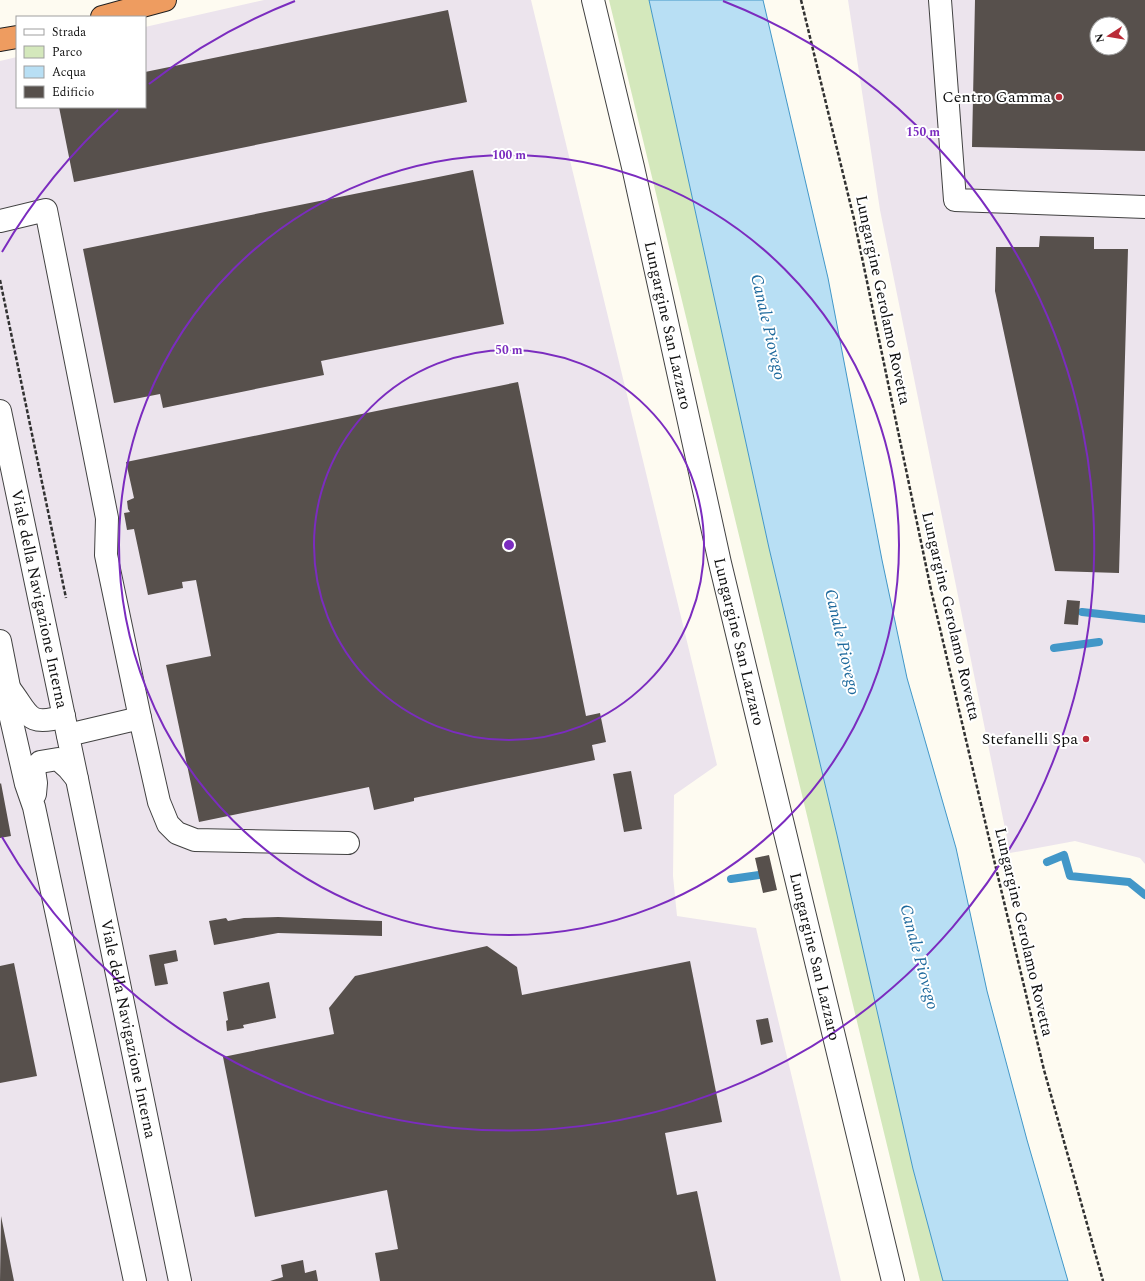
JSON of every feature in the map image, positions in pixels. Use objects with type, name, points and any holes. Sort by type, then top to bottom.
[{"type":"highway","points":[[106,16],[165,0]]},
{"type":"highway","points":[[0,40],[16,37]]},
{"type":"street","name":"Lungargine San Lazzaro","points":[[593,0],[633,168],[722,570],[892,1281]]},
{"type":"street","points":[[940,0],[955,200],[1145,207]]},
{"type":"street","points":[[0,221],[46,210],[107,518],[106,555],[159,802],[168,824],[177,833],[195,840],[348,843]]},
{"type":"street","name":"Viale della Navigazione Interna","points":[[0,411],[77,779],[177,1280]]},
{"type":"street","name":"Viale della Navigazione Interna","points":[[0,641],[9,687],[7,702],[26,784],[34,807],[135,1281]]},
{"type":"street","name":"Viale della Navigazione Interna","points":[[9,687],[26,713],[38,721],[51,720],[66,726]]},
{"type":"street","points":[[66,726],[140,718]]},
{"type":"street","name":"Viale della Navigazione Interna","points":[[34,807],[36,783],[34,770],[40,762],[58,759],[77,779]]},
{"type":"path","name":"Lungargine Gerolamo Rovetta","points":[[801,0],[854,219],[931,590],[995,864],[1044,1070],[1103,1281]]},
{"type":"shaded area","points":[[264,0],[531,0],[717,765],[674,795],[673,876],[677,916],[756,928],[841,1281],[0,1281],[0,61],[16,57],[16,108],[146,108],[146,27]]},
{"type":"shaded area","points":[[848,0],[1145,0],[1145,864],[1140,858],[1075,841],[1010,853],[880,210]]},
{"type":"green space","points":[[609,0],[649,0],[769,548],[837,835],[913,1169],[943,1281],[920,1281]]},
{"type":"water","name":"Canale Piovego","points":[[649,0],[763,0],[828,278],[882,560],[907,678],[956,848],[987,991],[1027,1140],[1068,1281],[943,1281],[913,1169],[837,835],[769,548]]},
{"type":"building","name":"Centro Gamma","points":[[975,0],[1145,0],[1145,151],[972,147]]},
{"type":"building","points":[[448,10],[467,102],[74,182],[59,108],[146,108],[146,72]]},
{"type":"building","points":[[473,170],[504,324],[321,361],[324,375],[163,408],[160,394],[114,403],[83,249]]},
{"type":"building","points":[[1040,236],[1094,237],[1094,249],[1128,249],[1119,573],[1055,571],[995,291],[996,247],[1039,247]]},
{"type":"building","points":[[518,382],[586,716],[600,713],[606,742],[592,745],[595,760],[414,798],[414,801],[374,810],[369,787],[199,822],[166,665],[211,656],[196,580],[182,582],[183,588],[148,595],[134,529],[127,530],[124,513],[130,512],[127,501],[134,498],[126,462]]},
{"type":"building","points":[[1067,600],[1080,601],[1078,625],[1064,624]]},
{"type":"building","points":[[631,771],[642,829],[624,832],[613,774]]},
{"type":"building","points":[[1,783],[11,836],[0,838],[0,784]]},
{"type":"building","points":[[769,855],[777,890],[763,893],[755,858]]},
{"type":"building","points":[[278,917],[382,921],[382,936],[278,933],[214,945],[209,921],[226,918],[228,921],[244,918]]},
{"type":"building","points":[[487,946],[517,967],[522,995],[690,961],[722,1122],[665,1133],[677,1195],[697,1191],[716,1281],[380,1281],[375,1253],[398,1249],[387,1190],[255,1217],[223,1057],[334,1034],[329,1008],[355,976]]},
{"type":"building","points":[[176,950],[178,961],[164,964],[168,984],[155,986],[149,955]]},
{"type":"building","points":[[14,963],[37,1076],[0,1083],[0,966]]},
{"type":"building","points":[[269,982],[276,1018],[243,1025],[244,1028],[227,1031],[226,1021],[228,1020],[223,992]]},
{"type":"building","points":[[768,1018],[773,1042],[761,1045],[756,1020]]},
{"type":"building","points":[[1,1216],[14,1281],[0,1281]]},
{"type":"building","points":[[303,1260],[305,1273],[316,1270],[318,1281],[270,1281],[283,1277],[281,1265]]},
{"type":"waterway","points":[[1082,612],[1145,619]]},
{"type":"waterway","points":[[1054,648],[1099,642]]},
{"type":"waterway","points":[[1047,862],[1064,855],[1070,876],[1129,882],[1145,895]]},
{"type":"waterway","points":[[731,879],[759,875]]},
{"type":"place","name":"Centro Gamma","points":[[1059,97]]},
{"type":"place","name":"Stefanelli Spa","points":[[1086,739]]}]
